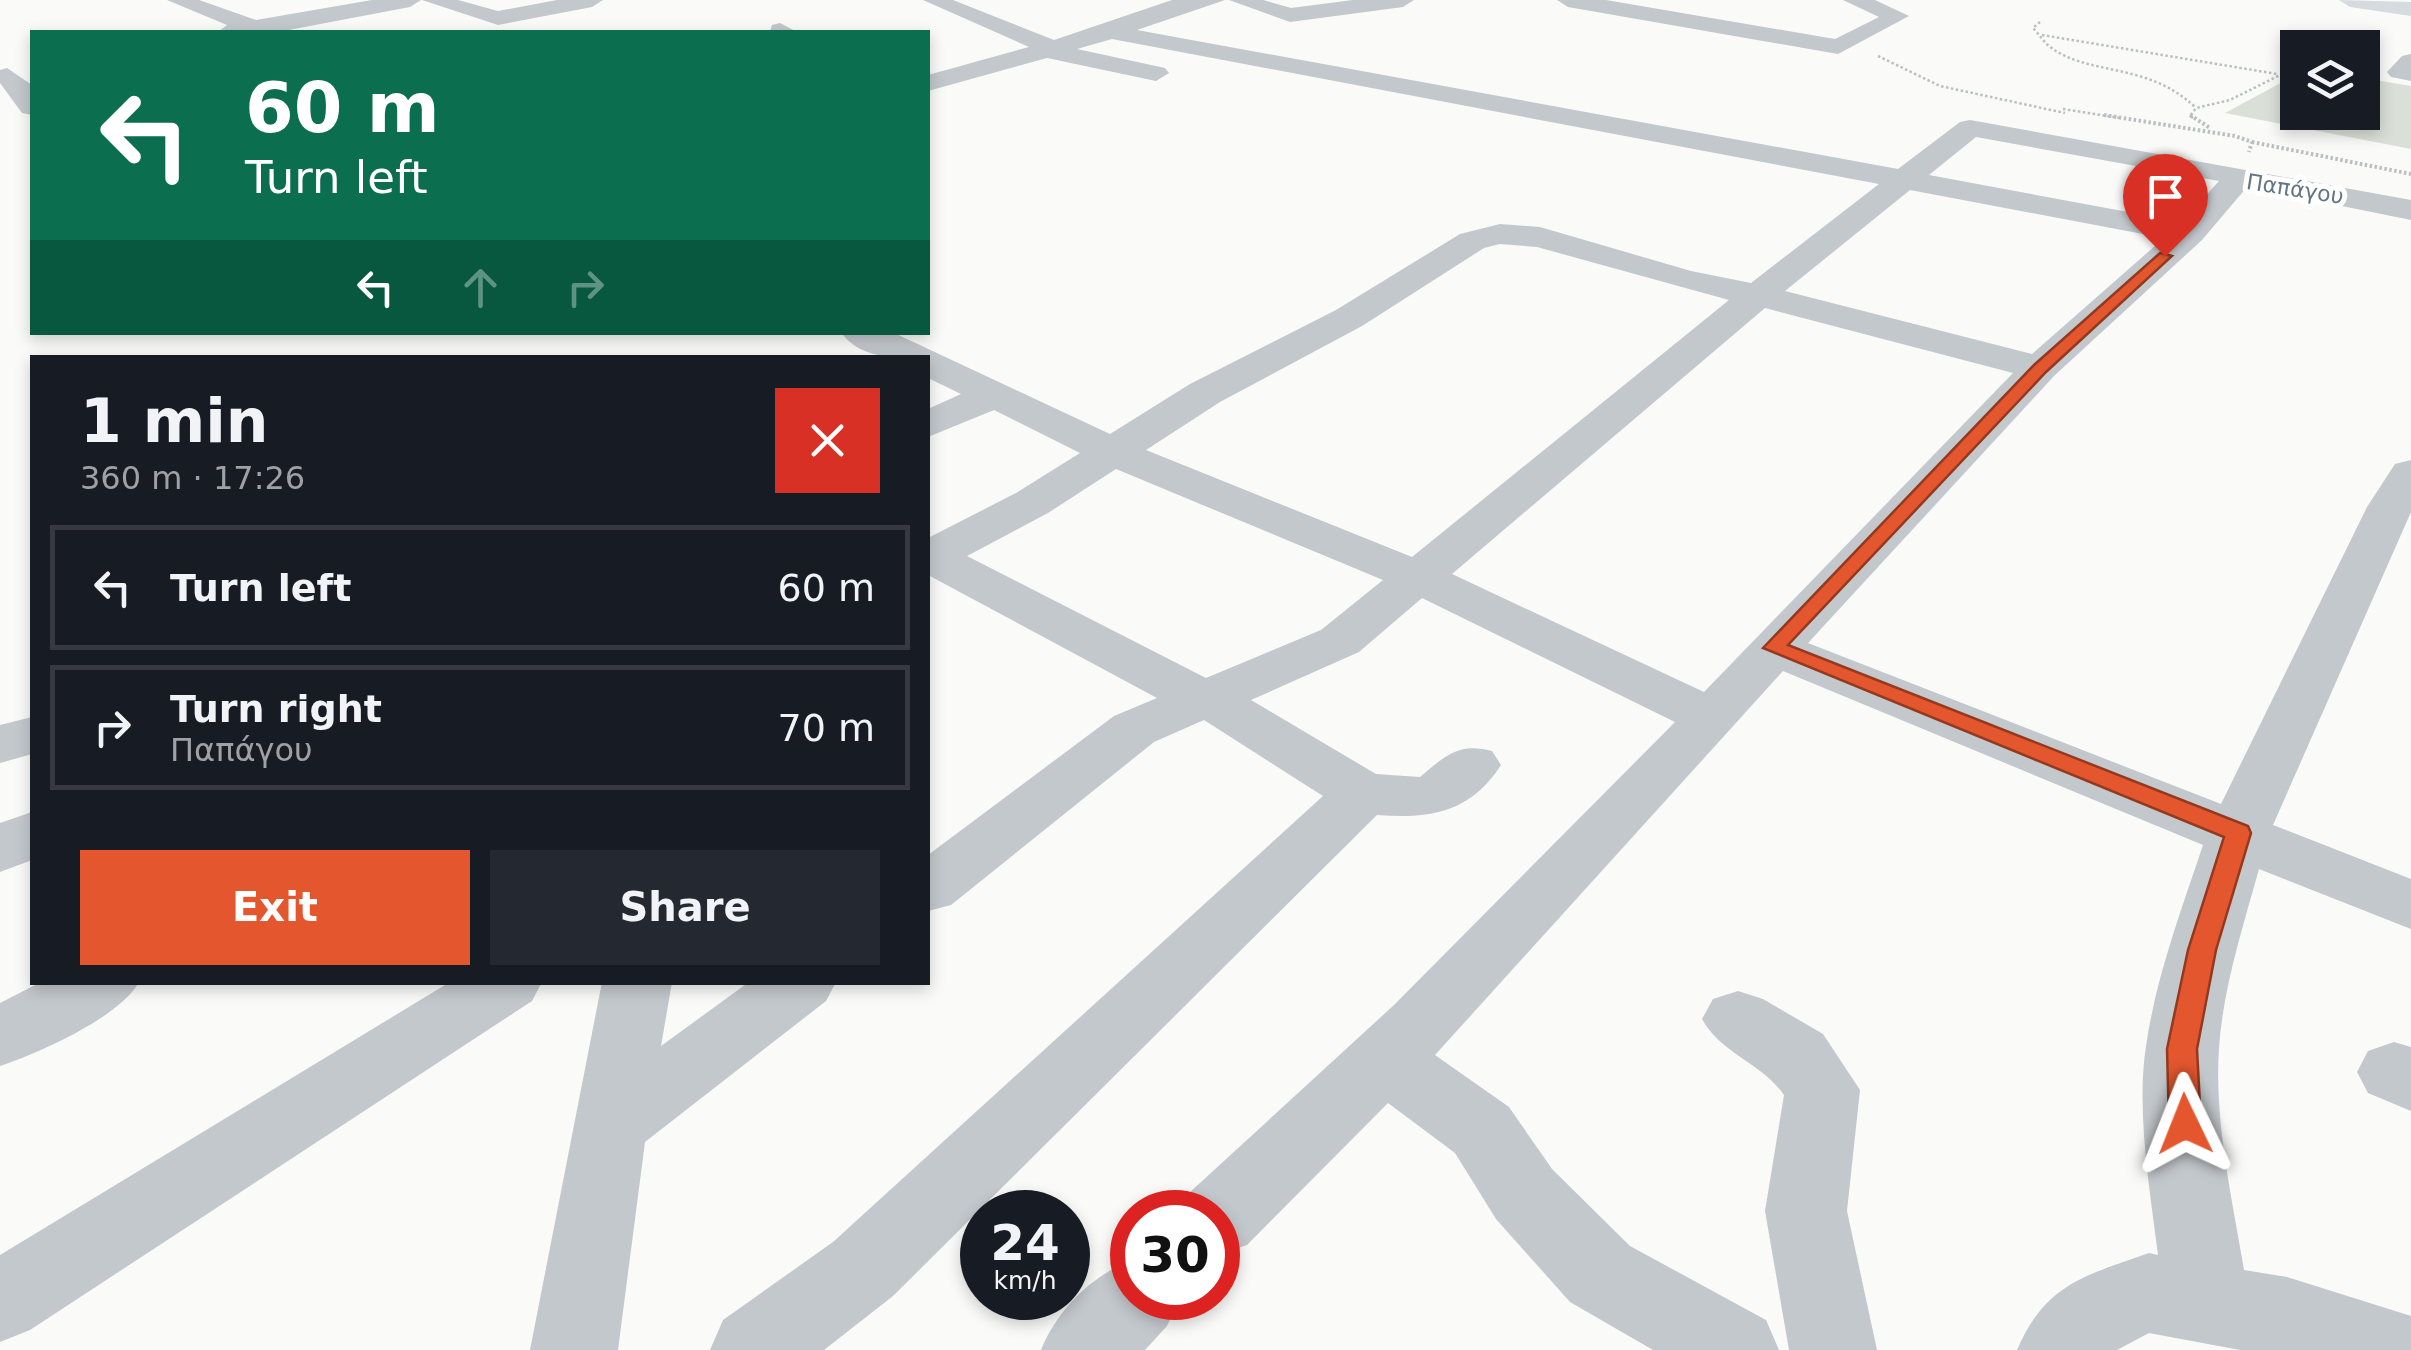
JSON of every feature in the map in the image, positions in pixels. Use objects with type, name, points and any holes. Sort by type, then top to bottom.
[{"type":"main road","points":[[2350,0],[2411,9]]},
{"type":"street","points":[[178,0],[262,30],[335,7],[362,9],[410,0]]},
{"type":"street","points":[[433,0],[498,18],[598,2]]},
{"type":"street","points":[[934,0],[1045,48],[1187,80]]},
{"type":"street","points":[[930,82],[1111,32],[1172,6],[1214,0]]},
{"type":"street","points":[[1240,0],[1276,13],[1304,15],[1403,0]]},
{"type":"street","points":[[1568,0],[1612,4],[1680,20],[1838,47],[1880,24],[1919,24],[1880,24],[1833,17]]},
{"type":"street","points":[[1680,20],[1727,0]]},
{"type":"street","points":[[1854,0],[1880,24]]},
{"type":"street","points":[[335,7],[375,30]]},
{"type":"street","points":[[1148,18],[1339,50],[1260,84]]},
{"type":"street","points":[[1111,32],[2190,233]]},
{"type":"street","points":[[2411,61],[2400,72],[2411,74]]},
{"type":"street","points":[[13,75],[30,106]]},
{"type":"street","points":[[930,886],[1134,728],[1340,641],[1758,295],[1970,128],[2246,159]]},
{"type":"street","name":"Παπάγου","points":[[1240,1198],[1384,1059],[1712,718],[2040,368],[2190,233],[2246,159],[2411,210]]},
{"type":"street","points":[[930,556],[1032,503],[1205,392],[1349,318],[1472,241],[1500,234],[1540,237],[1684,280],[1758,295],[2040,368]]},
{"type":"street","points":[[866,335],[909,355]]},
{"type":"street","points":[[930,364],[1111,451],[1416,576],[1712,718]]},
{"type":"street","points":[[930,423],[996,394]]},
{"type":"street","points":[[2207,1304],[2186,1162],[2182,1049],[2202,950],[2238,833],[2394,541],[2411,474]]},
{"type":"street","points":[[930,558],[1208,698],[1364,793],[1397,799],[1430,796],[1440,793],[1471,766]]},
{"type":"street","points":[[1774,648],[2411,905]]},
{"type":"street","points":[[0,744],[30,736]]},
{"type":"street","points":[[754,1350],[863,1270],[1364,793]]},
{"type":"street","points":[[0,850],[30,835]]},
{"type":"street","points":[[0,1036],[98,985]]},
{"type":"street","points":[[0,1302],[502,985]]},
{"type":"street","points":[[574,1350],[609,1126],[636,985]]},
{"type":"street","points":[[609,1126],[798,985]]},
{"type":"street","points":[[1738,1019],[1797,1054],[1822,1090],[1806,1210],[1834,1350]]},
{"type":"street","points":[[1384,1059],[1482,1130],[1524,1194],[1600,1274],[1735,1350]]},
{"type":"street","points":[[2061,1350],[2093,1314],[2149,1293],[2288,1318],[2391,1350]]},
{"type":"street","points":[[1085,1350],[1114,1320]]},
{"type":"path","points":[[2040,22],[2033,28],[2042,34],[2277,74]]},
{"type":"path","points":[[2042,34],[2048,46],[2149,78],[2188,98],[2196,108]]},
{"type":"path","points":[[2280,73],[2230,100],[2196,108],[2190,116],[2200,125],[2235,136],[2246,159],[2411,174]]},
{"type":"path","points":[[2047,107],[2235,136]]},
{"type":"shaded area","points":[[2380,81],[2411,86],[2411,149],[2313,130],[2380,130]]},
{"type":"shaded area","points":[[2280,83],[2280,124],[2225,113]]},
{"type":"route","points":[[2165,256],[2040,368],[1774,648],[2238,833],[2202,950],[2182,1049],[2185,1124]]}]
